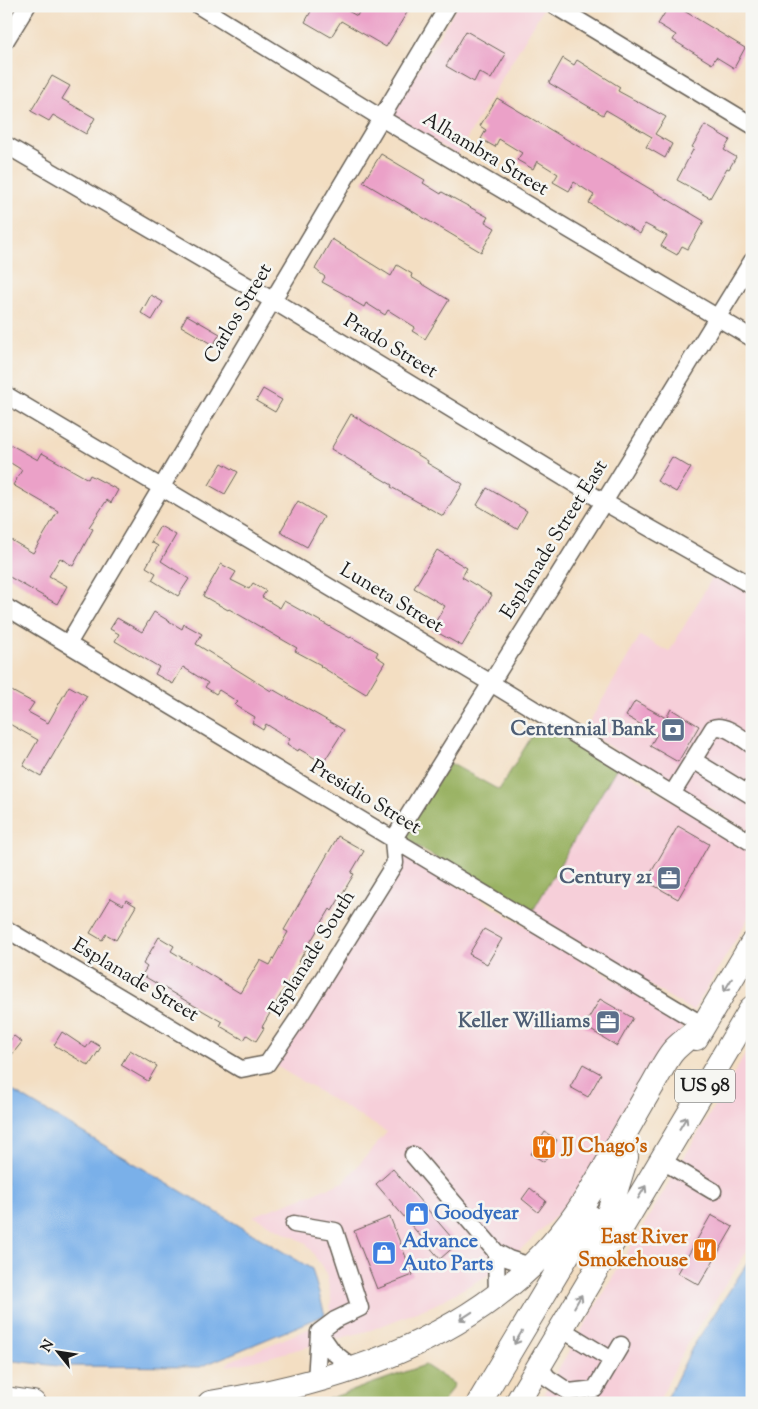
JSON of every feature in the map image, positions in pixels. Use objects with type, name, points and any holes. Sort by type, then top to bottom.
[{"type":"highway","name":"US 98","points":[[480,1403],[752,944]]},
{"type":"highway","name":"US 98","points":[[517,1403],[752,1008]]},
{"type":"highway","points":[[210,1403],[268,1393],[354,1369],[421,1342],[460,1320],[497,1295],[531,1266],[558,1237],[578,1211],[673,1051],[704,1025]]},
{"type":"highway","points":[[539,1366],[534,1353],[538,1336],[607,1219],[626,1157]]},
{"type":"highway","points":[[6,1399],[33,1403]]},
{"type":"street","points":[[6,40],[28,6]]},
{"type":"street","name":"Alhambra Street","points":[[199,6],[381,118],[752,338]]},
{"type":"street","name":"Carlos Street","points":[[68,644],[448,6]]},
{"type":"street","points":[[555,6],[752,125]]},
{"type":"street","name":"Prado Street","points":[[6,145],[272,300],[604,502],[752,586]]},
{"type":"street","name":"Esplanade Street East","points":[[393,840],[752,261]]},
{"type":"street","name":"Luneta Street","points":[[6,395],[491,683],[752,843]]},
{"type":"street","name":"Presidio Street","points":[[6,607],[704,1025]]},
{"type":"street","points":[[672,794],[710,732],[716,726],[752,745]]},
{"type":"street","points":[[693,760],[752,796]]},
{"type":"street","name":"Esplanade South","points":[[241,1069],[267,1064],[299,1017],[395,863],[393,840]]},
{"type":"street","name":"Esplanade Street","points":[[6,929],[241,1069]]},
{"type":"street","points":[[413,1155],[496,1252],[509,1259],[531,1266]]},
{"type":"street","points":[[661,1160],[713,1191]]},
{"type":"street","points":[[294,1224],[335,1231],[360,1308],[335,1320],[319,1332],[316,1381]]},
{"type":"street","points":[[496,1252],[497,1295]]},
{"type":"street","points":[[561,1329],[612,1360]]},
{"type":"street","points":[[319,1332],[333,1352],[354,1369]]},
{"type":"street","points":[[539,1366],[566,1398],[595,1389],[621,1345]]},
{"type":"shaded area","points":[[457,6],[544,7],[457,155],[391,116]]},
{"type":"shaded area","points":[[715,573],[752,594],[752,833],[584,731],[640,636],[669,652]]},
{"type":"shaded area","points":[[617,767],[752,848],[752,912],[693,1011],[531,914]]},
{"type":"shaded area","points":[[402,853],[686,1022],[630,1115],[564,1208],[501,1268],[434,1305],[371,1330],[250,1362],[226,1366],[230,1361],[328,1321],[331,1315],[329,1305],[332,1303],[326,1273],[306,1243],[253,1216],[344,1182],[387,1132],[276,1066]]},
{"type":"shaded area","points":[[746,1053],[752,1057],[752,1244],[687,1344],[658,1403],[562,1403],[544,1393]]},
{"type":"green space","points":[[541,721],[617,767],[531,914],[403,838],[450,763],[499,790]]},
{"type":"green space","points":[[425,1365],[454,1384],[443,1403],[317,1403]]},
{"type":"water","points":[[6,1087],[312,1269],[325,1315],[200,1367],[58,1366],[6,1360]]},
{"type":"water","points":[[752,1256],[752,1403],[665,1403],[692,1348]]},
{"type":"building","points":[[314,6],[339,6],[357,16],[362,6],[411,6],[386,47],[341,21],[331,37],[305,22]]},
{"type":"building","points":[[669,6],[676,6],[745,48],[734,68],[716,57],[712,64],[673,40],[676,35],[658,24]]},
{"type":"building","points":[[466,31],[506,54],[491,79],[479,72],[474,82],[446,66]]},
{"type":"building","points":[[563,58],[574,65],[577,60],[620,87],[618,91],[666,117],[655,134],[672,144],[665,158],[646,147],[652,137],[606,110],[603,115],[549,83]]},
{"type":"building","points":[[52,76],[70,86],[62,99],[95,118],[86,134],[53,115],[49,121],[31,111]]},
{"type":"building","points":[[497,98],[704,221],[688,249],[682,246],[677,255],[661,246],[667,236],[645,224],[640,234],[589,203],[594,195],[574,182],[569,191],[553,182],[558,174],[537,161],[533,169],[517,160],[522,153],[499,139],[495,147],[481,139],[486,130],[480,126]]},
{"type":"building","points":[[705,125],[730,140],[724,150],[736,157],[729,169],[727,168],[710,198],[677,180],[694,148],[692,147]]},
{"type":"building","points":[[381,154],[425,180],[423,183],[441,194],[442,192],[488,217],[485,222],[495,228],[481,252],[363,182]]},
{"type":"building","points":[[332,239],[391,276],[397,265],[412,274],[411,277],[449,300],[425,339],[412,331],[415,327],[388,310],[385,315],[366,303],[364,307],[322,282],[325,277],[315,269]]},
{"type":"building","points":[[151,295],[163,302],[152,320],[141,313]]},
{"type":"building","points":[[187,315],[220,334],[213,345],[181,326]]},
{"type":"building","points":[[263,389],[282,400],[275,412],[256,401]]},
{"type":"building","points":[[351,414],[463,484],[443,516],[391,487],[392,485],[331,449]]},
{"type":"building","points":[[6,442],[38,460],[42,453],[88,479],[90,475],[118,490],[111,503],[107,500],[89,527],[93,529],[73,566],[60,558],[49,576],[67,586],[57,604],[6,575],[6,537],[33,553],[58,511],[13,485],[22,470],[6,460]]},
{"type":"building","points":[[672,457],[691,468],[676,492],[657,481]]},
{"type":"building","points":[[222,463],[238,472],[225,494],[209,485]]},
{"type":"building","points":[[487,488],[527,511],[517,529],[477,505]]},
{"type":"building","points":[[298,501],[324,517],[307,547],[280,532]]},
{"type":"building","points":[[160,526],[176,535],[161,561],[189,579],[178,596],[152,580],[156,573],[146,567],[158,546],[151,542]]},
{"type":"building","points":[[437,550],[467,568],[462,577],[492,595],[462,646],[431,629],[445,606],[414,588]]},
{"type":"building","points":[[221,564],[236,572],[231,580],[249,589],[253,583],[266,591],[262,597],[280,608],[284,601],[378,652],[376,656],[385,662],[366,694],[295,651],[297,648],[203,596]]},
{"type":"building","points":[[154,612],[182,629],[184,624],[202,634],[196,644],[271,691],[272,689],[344,730],[323,763],[287,744],[290,739],[266,724],[263,730],[252,723],[255,717],[235,705],[238,702],[219,690],[216,694],[205,687],[208,683],[183,667],[173,684],[155,674],[159,667],[115,641],[119,634],[110,629],[117,618],[142,632]]},
{"type":"building","points":[[69,686],[87,696],[41,776],[23,766],[38,740],[6,722],[6,688],[34,703],[28,712],[48,723]]},
{"type":"building","name":"Centennial Bank","points":[[635,701],[666,718],[671,709],[699,726],[678,762],[650,746],[657,734],[626,716]]},
{"type":"building","points":[[678,826],[709,844],[678,899],[646,881]]},
{"type":"building","points":[[338,836],[364,851],[351,873],[354,874],[332,911],[330,909],[302,956],[256,1041],[247,1035],[244,1040],[220,1026],[222,1022],[142,975],[147,967],[143,964],[159,937],[174,946],[171,951],[240,993],[260,960],[270,965],[288,932],[284,930]]},
{"type":"building","points":[[111,898],[123,905],[126,900],[136,906],[116,940],[106,934],[102,940],[90,933]]},
{"type":"building","points":[[484,929],[502,939],[487,964],[469,954]]},
{"type":"building","name":"Keller Williams","points":[[600,999],[633,1018],[617,1046],[584,1026]]},
{"type":"building","points":[[62,1032],[86,1048],[91,1041],[101,1047],[89,1066],[54,1045]]},
{"type":"building","points":[[14,1036],[22,1042],[6,1062],[6,1045]]},
{"type":"building","points":[[130,1050],[157,1066],[148,1081],[121,1065]]},
{"type":"building","points":[[583,1064],[601,1074],[588,1097],[570,1087]]},
{"type":"building","name":"JJ Chago's","points":[[545,1132],[557,1140],[544,1162],[531,1154]]},
{"type":"building","name":"Goodyear","points":[[393,1169],[457,1244],[440,1259],[376,1184]]},
{"type":"building","points":[[530,1188],[546,1201],[538,1212],[522,1199]]},
{"type":"building","name":"East River Smokehouse","points":[[711,1215],[733,1227],[699,1285],[678,1273]]},
{"type":"building","name":"Advance Auto Parts","points":[[390,1217],[413,1275],[377,1289],[354,1231]]},
{"type":"place","name":"Centennial Bank","points":[[673,730]]},
{"type":"place","name":"Century 21","points":[[669,878]]},
{"type":"place","name":"Keller Williams","points":[[608,1022]]},
{"type":"place","name":"JJ Chago's","points":[[544,1147]]},
{"type":"place","name":"Goodyear","points":[[417,1214]]},
{"type":"place","name":"East River Smokehouse","points":[[705,1250]]},
{"type":"place","name":"Advance Auto Parts","points":[[384,1253]]}]
